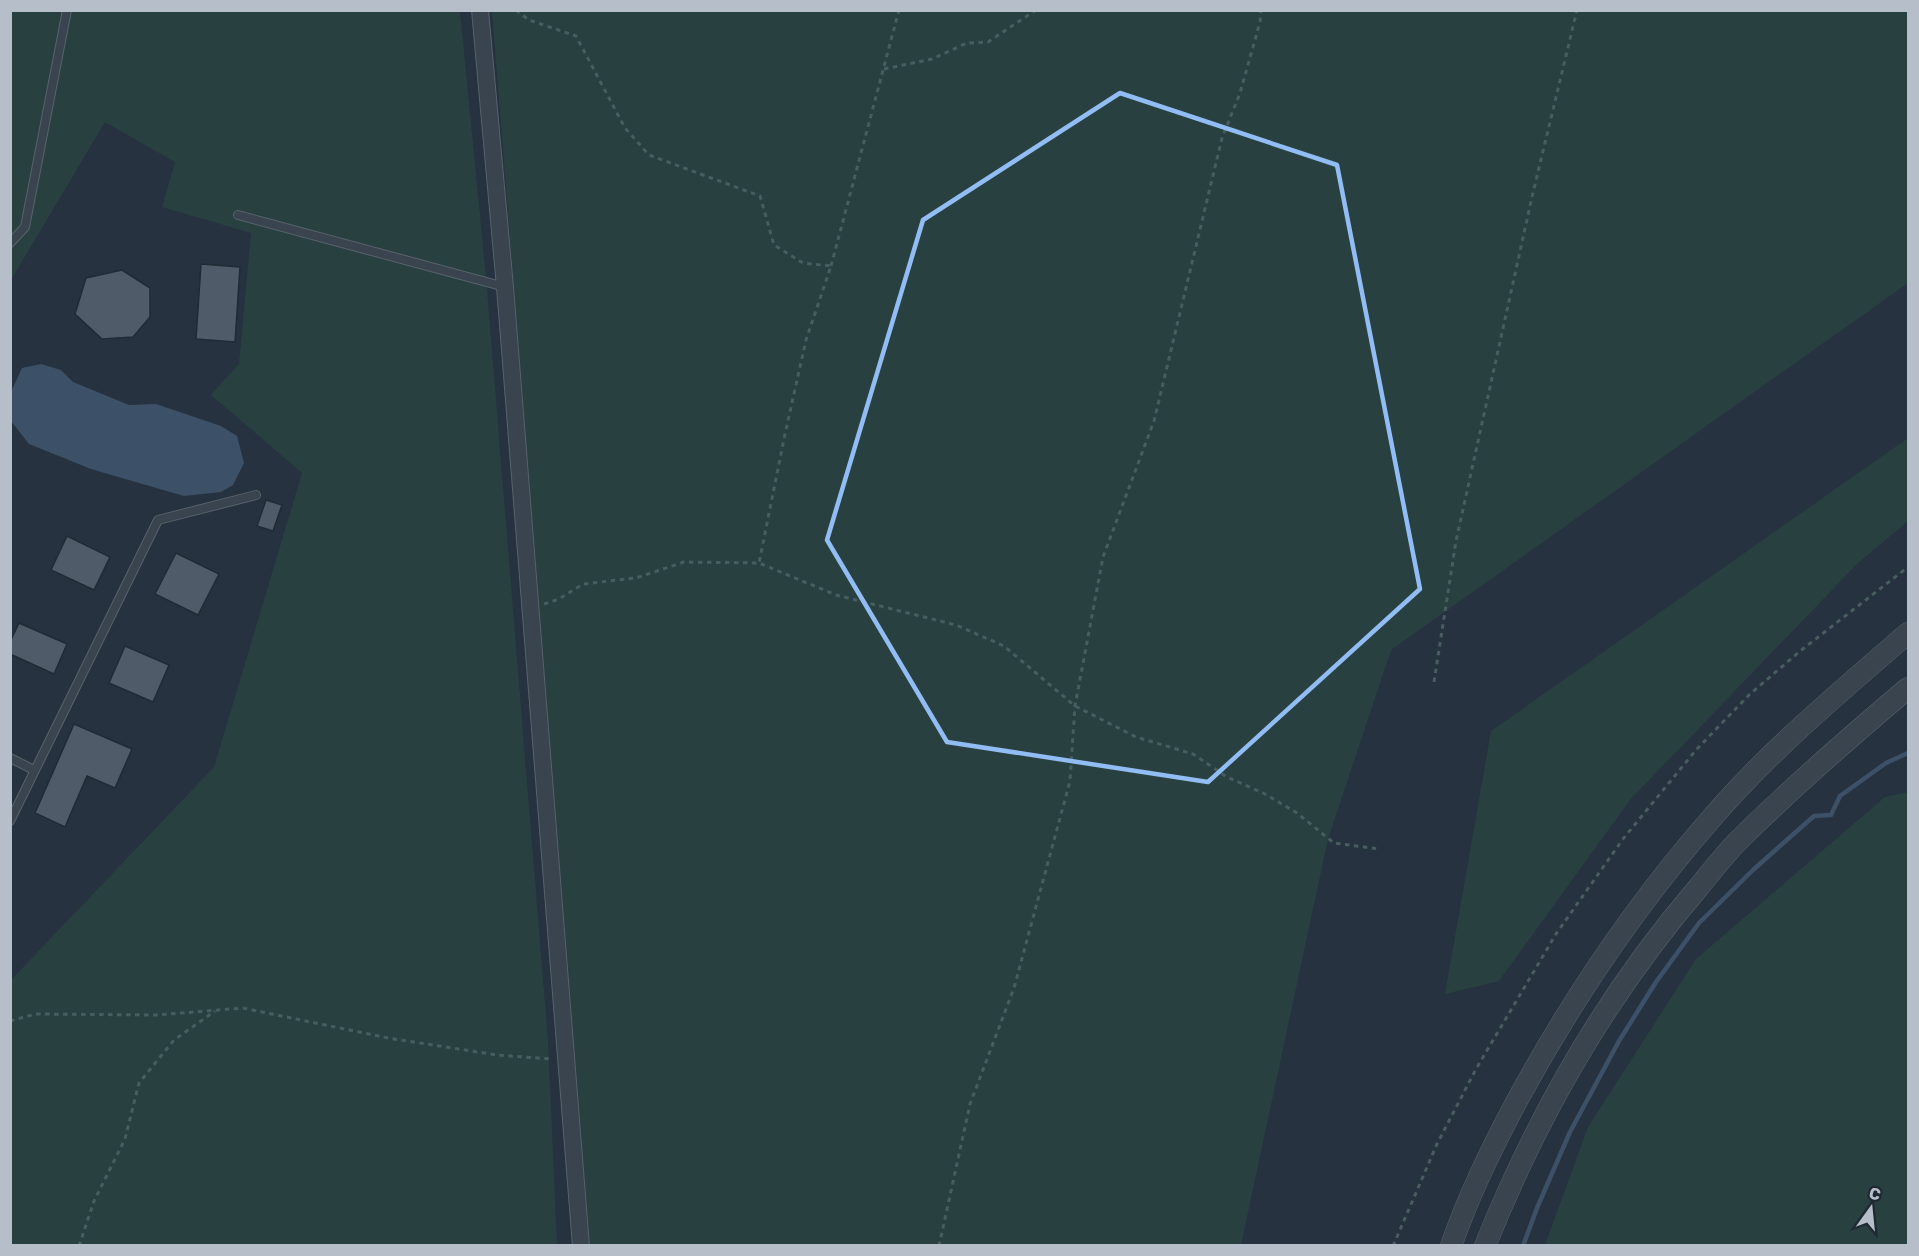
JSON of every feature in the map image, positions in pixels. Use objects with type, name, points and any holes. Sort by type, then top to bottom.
[{"type":"street","points":[[480,10],[506,287],[581,1245]]},
{"type":"street","points":[[1451,1245],[1491,1150],[1543,1053],[1584,985],[1642,902],[1711,819],[1765,762],[1836,695],[1908,633]]},
{"type":"street","points":[[1485,1245],[1503,1200],[1538,1128],[1588,1037],[1673,916],[1736,844],[1855,732],[1908,688]]},
{"type":"lane","points":[[10,243],[25,227],[67,10]]},
{"type":"lane","points":[[238,215],[506,287]]},
{"type":"lane","points":[[10,821],[158,520],[256,495]]},
{"type":"lane","points":[[10,758],[34,770]]},
{"type":"path","points":[[516,10],[530,20],[576,36],[625,128],[649,155],[760,196],[774,245],[803,263],[831,266]]},
{"type":"path","points":[[759,563],[806,340],[831,266],[899,10]]},
{"type":"path","points":[[884,69],[932,59],[967,43],[988,42],[1036,10]]},
{"type":"path","points":[[939,1245],[970,1104],[1014,988],[1070,781],[1075,706],[1103,557],[1154,421],[1222,138],[1240,93],[1260,22],[1260,10]]},
{"type":"path","points":[[1434,682],[1456,541],[1532,197],[1577,10]]},
{"type":"path","points":[[530,609],[559,599],[584,584],[636,578],[684,562],[759,563],[836,595],[956,625],[1004,646],[1075,706],[1136,737],[1193,753],[1227,777],[1266,794],[1289,808],[1334,843],[1379,849]]},
{"type":"path","points":[[1393,1245],[1437,1144],[1481,1060],[1556,934],[1623,839],[1708,736],[1749,695],[1908,567]]},
{"type":"path","points":[[10,1021],[36,1014],[157,1015],[243,1008],[388,1038],[497,1055],[567,1060]]},
{"type":"path","points":[[79,1245],[94,1201],[125,1139],[139,1083],[174,1040],[216,1010]]},
{"type":"highlighted area","points":[[1120,93],[1337,165],[1420,589],[1208,782],[947,742],[827,540],[923,220]]},
{"type":"green space","points":[[10,11],[460,11],[486,277],[548,1041],[557,1245],[11,1245],[11,980],[214,767],[302,473],[211,395],[239,364],[251,233],[162,207],[175,162],[105,122],[11,280]]},
{"type":"green space","points":[[492,11],[1908,11],[1908,283],[1391,650],[1328,839],[1241,1245],[590,1245]]},
{"type":"green space","points":[[1908,438],[1908,521],[1858,563],[1630,800],[1499,981],[1445,994],[1491,731]]},
{"type":"green space","points":[[1908,792],[1908,1245],[1545,1245],[1588,1127],[1696,959],[1885,797]]},
{"type":"water","points":[[41,364],[61,370],[73,382],[129,405],[156,404],[221,426],[237,436],[244,463],[233,485],[221,492],[184,496],[91,469],[29,444],[11,421],[11,392],[22,368]]},
{"type":"building","points":[[201,264],[240,267],[235,342],[196,339]]},
{"type":"building","points":[[122,270],[150,288],[150,317],[133,337],[102,339],[75,314],[86,278]]},
{"type":"building","points":[[266,500],[282,505],[273,531],[257,526]]},
{"type":"building","points":[[67,536],[110,557],[94,590],[51,570]]},
{"type":"building","points":[[176,553],[219,574],[198,615],[155,594]]},
{"type":"building","points":[[19,623],[67,644],[54,674],[10,654],[10,642]]},
{"type":"building","points":[[125,646],[169,665],[153,702],[109,683]]},
{"type":"building","points":[[74,724],[132,749],[115,788],[87,776],[65,827],[35,813]]},
{"type":"waterway","points":[[1523,1246],[1570,1132],[1619,1041],[1656,982],[1699,923],[1753,870],[1814,816],[1831,815],[1840,796],[1886,763],[1908,753]]}]
